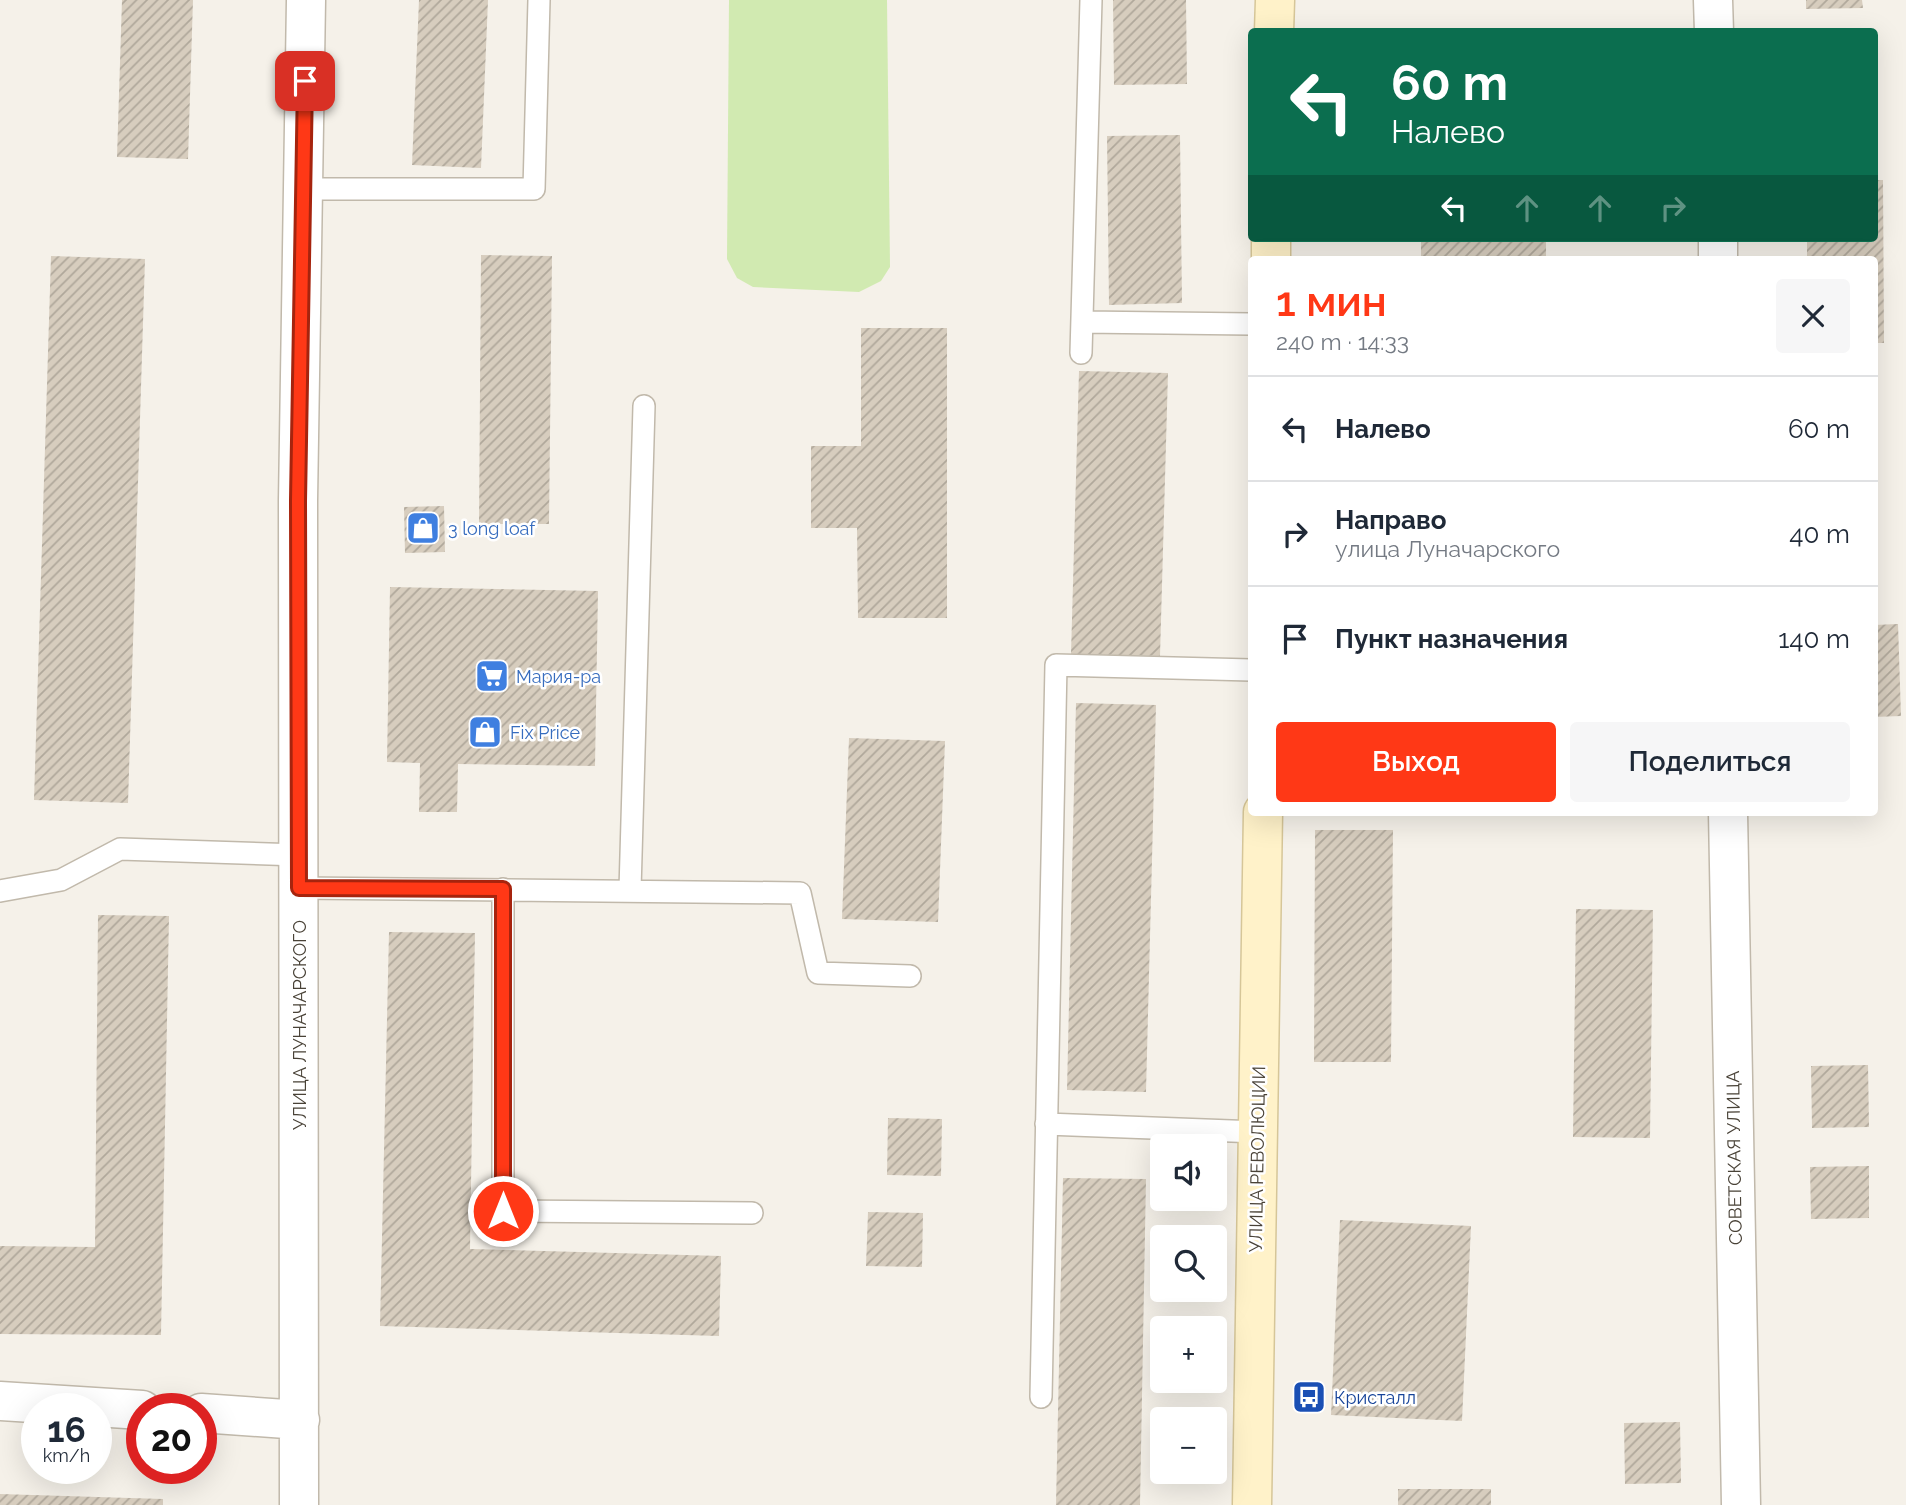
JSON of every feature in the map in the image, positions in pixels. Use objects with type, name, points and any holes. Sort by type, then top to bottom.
[{"type":"street","name":"УЛИЦА ЛУНАЧАРСКОГО","points":[[299,1505],[298,501],[306,0]]},
{"type":"street","points":[[1275,0],[1275,28]]},
{"type":"street","points":[[1713,0],[1714,28]]},
{"type":"street","name":"УЛИЦА РЕВОЛЮЦИИ","points":[[1252,1505],[1263,816]]},
{"type":"street","name":"СОВЕТСКАЯ УЛИЦА","points":[[1728,816],[1741,1505]]},
{"type":"street","points":[[0,1401],[126,1409]]},
{"type":"street","points":[[217,1414],[300,1420]]},
{"type":"lane","points":[[303,189],[534,189],[539,0]]},
{"type":"lane","points":[[1081,353],[1091,0]]},
{"type":"lane","points":[[1083,322],[1248,324]]},
{"type":"lane","points":[[630,890],[643,405]]},
{"type":"lane","points":[[1041,1397],[1056,665],[1248,670]]},
{"type":"lane","points":[[0,891],[61,880],[120,849],[299,872],[503,889],[800,893],[818,973],[909,976]]},
{"type":"lane","points":[[503,889],[503,1211],[752,1213]]},
{"type":"lane","points":[[1046,1124],[1258,1132]]},
{"type":"green space","points":[[729,0],[887,0],[890,267],[881,281],[859,292],[753,287],[737,278],[727,259]]},
{"type":"building","points":[[122,0],[193,0],[188,159],[117,157]]},
{"type":"building","points":[[419,0],[488,0],[481,168],[412,165]]},
{"type":"building","points":[[1113,0],[1186,0],[1187,84],[1114,85]]},
{"type":"building","points":[[1806,0],[1862,0],[1863,8],[1806,9]]},
{"type":"building","points":[[1180,135],[1182,303],[1109,305],[1107,136]]},
{"type":"building","points":[[1878,180],[1883,180],[1884,343],[1878,343],[1878,256],[1807,256],[1807,242],[1878,242]]},
{"type":"building","points":[[1421,242],[1546,242],[1546,256],[1421,256]]},
{"type":"building","points":[[481,255],[552,256],[549,524],[479,524]]},
{"type":"building","points":[[51,256],[145,259],[128,803],[34,800]]},
{"type":"building","points":[[861,328],[947,328],[947,618],[858,618],[857,528],[811,528],[811,446],[861,446]]},
{"type":"building","points":[[1079,371],[1168,373],[1160,656],[1071,654]]},
{"type":"building","points":[[444,506],[445,552],[405,553],[404,507]]},
{"type":"building","name":"Мария-ра","points":[[390,587],[598,591],[595,766],[458,764],[457,812],[419,812],[420,763],[387,762]]},
{"type":"building","points":[[1898,624],[1901,716],[1878,717],[1878,625]]},
{"type":"building","points":[[1076,703],[1156,705],[1146,1092],[1067,1090]]},
{"type":"building","points":[[849,738],[945,741],[938,922],[842,919]]},
{"type":"building","points":[[1315,830],[1393,830],[1391,1062],[1314,1062]]},
{"type":"building","points":[[1576,909],[1653,910],[1650,1138],[1573,1137]]},
{"type":"building","points":[[98,915],[169,916],[161,1335],[0,1334],[0,1246],[95,1247]]},
{"type":"building","points":[[389,932],[475,933],[470,1249],[721,1256],[719,1336],[380,1326]]},
{"type":"building","points":[[1868,1065],[1869,1127],[1812,1128],[1811,1066]]},
{"type":"building","points":[[888,1118],[942,1119],[941,1176],[887,1175]]},
{"type":"building","points":[[1869,1166],[1869,1218],[1811,1219],[1810,1167]]},
{"type":"building","points":[[1063,1178],[1146,1179],[1140,1505],[1056,1505]]},
{"type":"building","points":[[868,1212],[923,1213],[922,1267],[866,1266]]},
{"type":"building","points":[[1340,1220],[1471,1226],[1462,1421],[1331,1415]]},
{"type":"building","points":[[1680,1422],[1681,1483],[1625,1484],[1624,1423]]},
{"type":"building","points":[[1398,1489],[1491,1489],[1491,1505],[1398,1505]]},
{"type":"building","points":[[0,1494],[163,1499],[163,1505],[0,1505]]},
{"type":"place","name":"3 long loaf","points":[[423,528]]},
{"type":"place","name":"Мария-ра","points":[[492,676]]},
{"type":"place","name":"Fix Price","points":[[485,732]]},
{"type":"place","name":"Кристалл","points":[[1309,1397]]},
{"type":"route","points":[[305,81],[298,501],[299,888],[503,889],[503,1211]]}]
